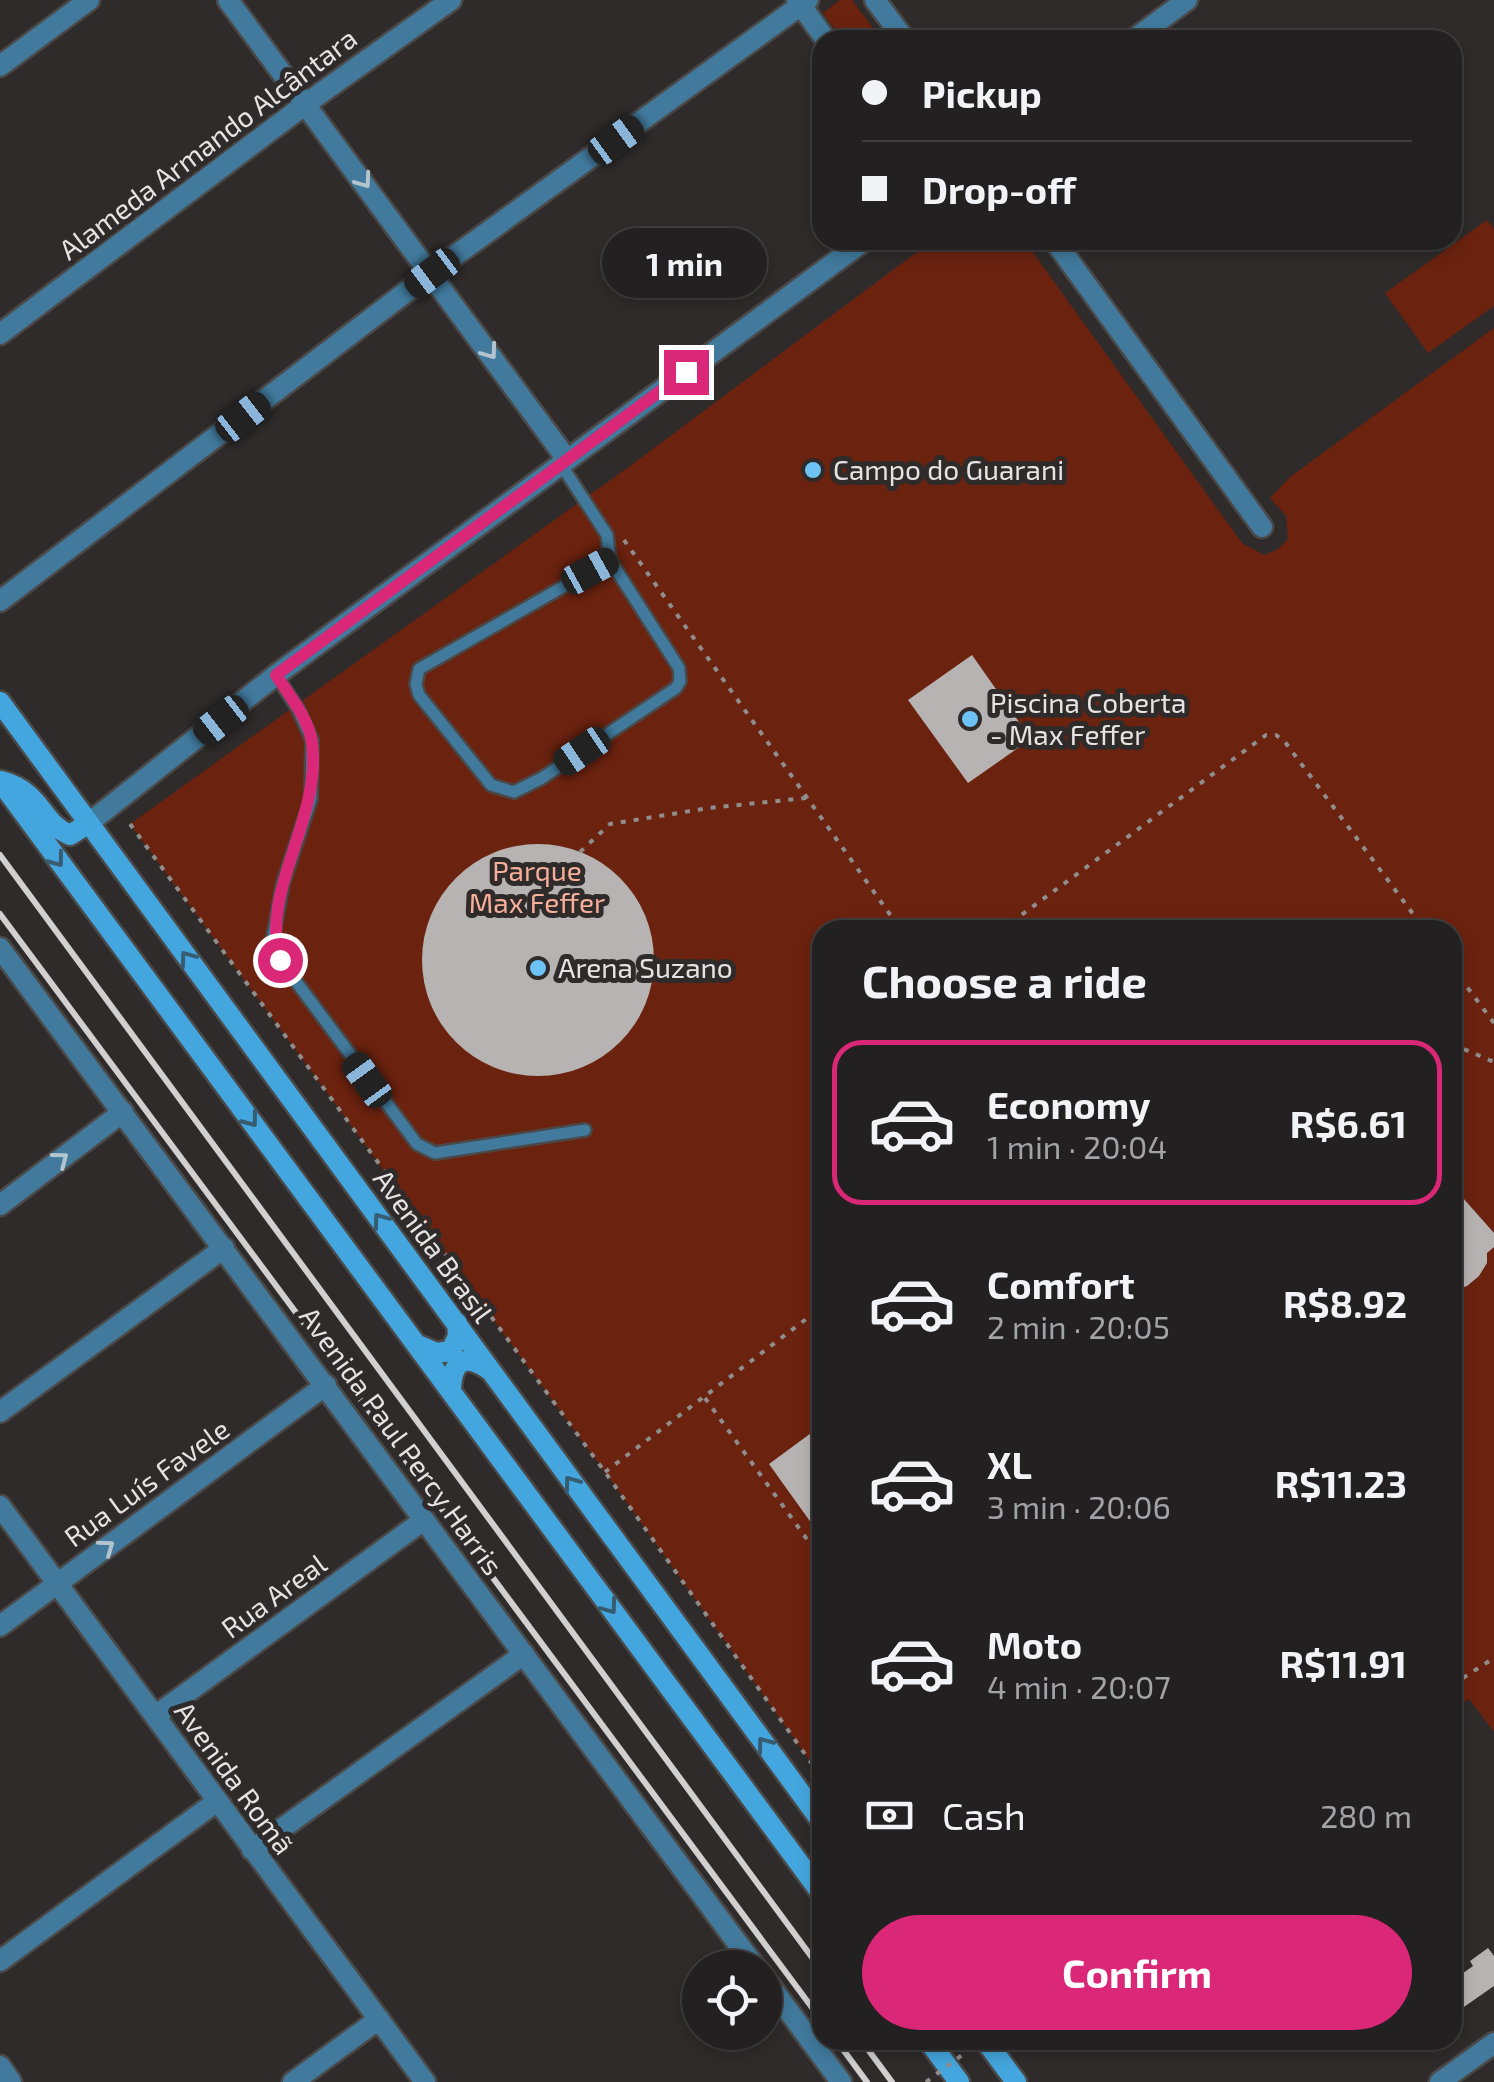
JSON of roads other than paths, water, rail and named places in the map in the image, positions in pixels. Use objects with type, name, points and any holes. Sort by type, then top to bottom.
[{"type":"main road","name":"Avenida Brasil","points":[[0,702],[812,1808]]},
{"type":"main road","points":[[0,781],[33,797],[62,832],[70,835],[89,823]]},
{"type":"main road","points":[[0,781],[812,1880]]},
{"type":"main road","points":[[418,1344],[436,1353],[451,1350],[458,1336],[457,1324]]},
{"type":"main road","points":[[451,1390],[453,1372],[464,1360],[472,1360],[492,1372]]},
{"type":"main road","points":[[935,2050],[959,2082]]},
{"type":"main road","points":[[991,2050],[1016,2082]]},
{"type":"street","points":[[0,66],[89,0]]},
{"type":"street","points":[[228,0],[432,273],[563,461]]},
{"type":"street","name":"Alameda Armando Alcântara","points":[[0,334],[307,102],[451,0]]},
{"type":"street","points":[[875,0],[898,30]]},
{"type":"street","points":[[1146,30],[1187,0]]},
{"type":"street","points":[[0,601],[432,273],[802,2],[820,30]]},
{"type":"street","points":[[89,823],[276,675],[851,250]]},
{"type":"street","points":[[1061,250],[1262,527]]},
{"type":"street","name":"Avenida Paul Percy Harris","points":[[0,948],[743,1950]]},
{"type":"street","points":[[0,1205],[123,1112]]},
{"type":"street","points":[[0,1412],[224,1248]]},
{"type":"street","name":"Rua Luís Favele","points":[[0,1626],[326,1385]]},
{"type":"street","name":"Avenida Romã","points":[[0,1506],[426,2082]]},
{"type":"street","name":"Rua Areal","points":[[155,1716],[424,1520]]},
{"type":"street","points":[[252,1850],[524,1654]]},
{"type":"street","points":[[0,1960],[216,1802]]},
{"type":"street","points":[[782,2002],[812,2043]]},
{"type":"street","points":[[293,2082],[379,2020]]},
{"type":"street","points":[[1440,2082],[1494,2043]]},
{"type":"street","points":[[817,2050],[841,2082]]},
{"type":"street","points":[[0,2066],[11,2082]]},
{"type":"lane","points":[[563,461],[607,535],[610,560],[679,668],[680,681],[676,688],[542,778],[514,792],[492,786],[419,694],[419,669],[610,560]]},
{"type":"lane","points":[[276,675],[312,740],[311,799],[283,883],[274,937],[280,960],[416,1144],[434,1153],[585,1130]]},
{"type":"railway","points":[[0,855],[812,1957]]},
{"type":"railway","points":[[0,914],[812,2008]]},
{"type":"railway","points":[[843,2050],[867,2082]]},
{"type":"railway","points":[[868,2050],[892,2082]]},
{"type":"place","name":"Campo do Guarani","points":[[813,470]]},
{"type":"place","name":"Piscina Coberta - Max Feffer","points":[[970,719]]},
{"type":"place","name":"Arena Suzano","points":[[538,968]]},
{"type":"park label","name":"Parque Max Feffer","points":[[537,887]]}]
